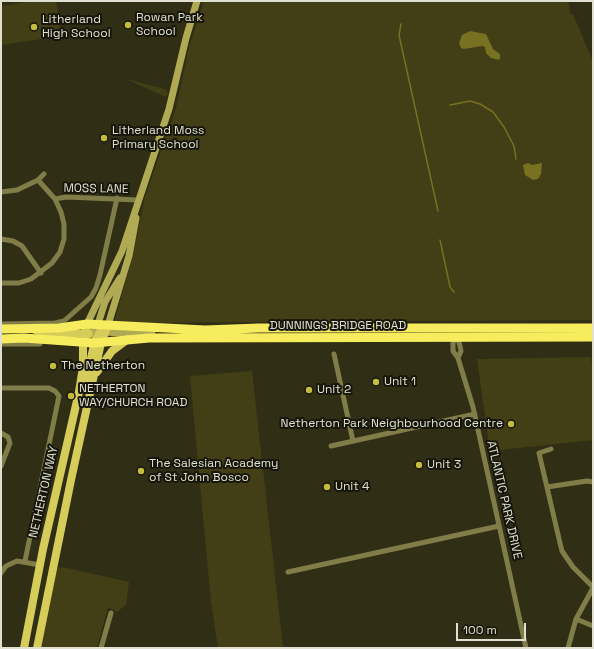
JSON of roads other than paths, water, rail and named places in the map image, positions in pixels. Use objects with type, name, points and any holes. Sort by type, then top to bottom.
[{"type":"highway","points":[[1,329],[60,328],[95,334]]},
{"type":"highway","name":"DUNNINGS BRIDGE ROAD","points":[[95,334],[259,328],[436,328],[455,333],[593,337]]},
{"type":"highway","name":"DUNNINGS BRIDGE ROAD","points":[[95,334],[128,339],[455,333],[593,328]]},
{"type":"highway","points":[[1,339],[41,339],[95,334]]},
{"type":"main road","name":"NETHERTON WAY","points":[[37,648],[94,376],[95,334]]},
{"type":"main road","name":"NETHERTON WAY","points":[[24,648],[40,565],[76,404],[85,386],[95,334]]},
{"type":"main road","points":[[94,376],[108,356],[128,339]]},
{"type":"street","points":[[95,334],[92,312],[122,251],[169,109],[186,38],[197,1]]},
{"type":"street","points":[[1,192],[17,190],[38,180],[44,174]]},
{"type":"street","name":"MOSS LANE","points":[[38,180],[55,199],[66,197],[138,200]]},
{"type":"street","points":[[1,324],[55,323],[64,321],[91,297],[96,288],[117,198]]},
{"type":"street","points":[[1,283],[19,283],[32,279],[52,263],[60,252],[64,239],[64,224],[61,212],[55,199]]},
{"type":"street","points":[[95,334],[105,302],[125,270],[134,237],[138,200]]},
{"type":"street","points":[[1,240],[13,241],[22,246],[41,273]]},
{"type":"street","name":"ATLANTIC PARK DRIVE","points":[[455,333],[461,351],[458,358],[474,414],[526,648]]},
{"type":"street","points":[[95,334],[161,334],[176,338]]},
{"type":"street","points":[[1,344],[40,344],[41,339]]},
{"type":"street","points":[[334,354],[353,441]]},
{"type":"street","points":[[1,388],[49,388],[56,392],[59,400],[25,561]]},
{"type":"street","points":[[331,446],[474,414]]},
{"type":"street","points":[[1,433],[8,437],[10,443],[1,466]]},
{"type":"street","points":[[551,449],[539,453],[562,551],[579,575],[593,588],[576,619],[568,648]]},
{"type":"street","points":[[547,487],[587,481],[593,482]]},
{"type":"street","points":[[288,572],[499,526]]},
{"type":"street","points":[[1,573],[9,563],[17,561],[25,561],[40,565]]},
{"type":"street","points":[[101,648],[111,613]]},
{"type":"street","points":[[576,619],[593,626]]},
{"type":"waterway","points":[[401,24],[399,35],[438,211]]},
{"type":"waterway","points":[[450,105],[470,101],[480,104],[493,112],[504,127],[514,146],[516,159]]},
{"type":"waterway","points":[[440,240],[450,287],[454,292]]},
{"type":"place","name":"Rowan Park School","points":[[128,25]]},
{"type":"place","name":"Litherland High School","points":[[34,27]]},
{"type":"place","name":"Litherland Moss Primary School","points":[[104,138]]},
{"type":"place","name":"The Netherton","points":[[53,366]]},
{"type":"place","name":"Unit 1","points":[[376,382]]},
{"type":"place","name":"Unit 2","points":[[309,390]]},
{"type":"place","name":"NETHERTON WAY/CHURCH ROAD","points":[[71,396]]},
{"type":"place","name":"Netherton Park Neighbourhood Centre","points":[[511,424]]},
{"type":"place","name":"Unit 3","points":[[419,465]]},
{"type":"place","name":"The Salesian Academy of St John Bosco","points":[[141,471]]},
{"type":"place","name":"Unit 4","points":[[327,487]]}]
